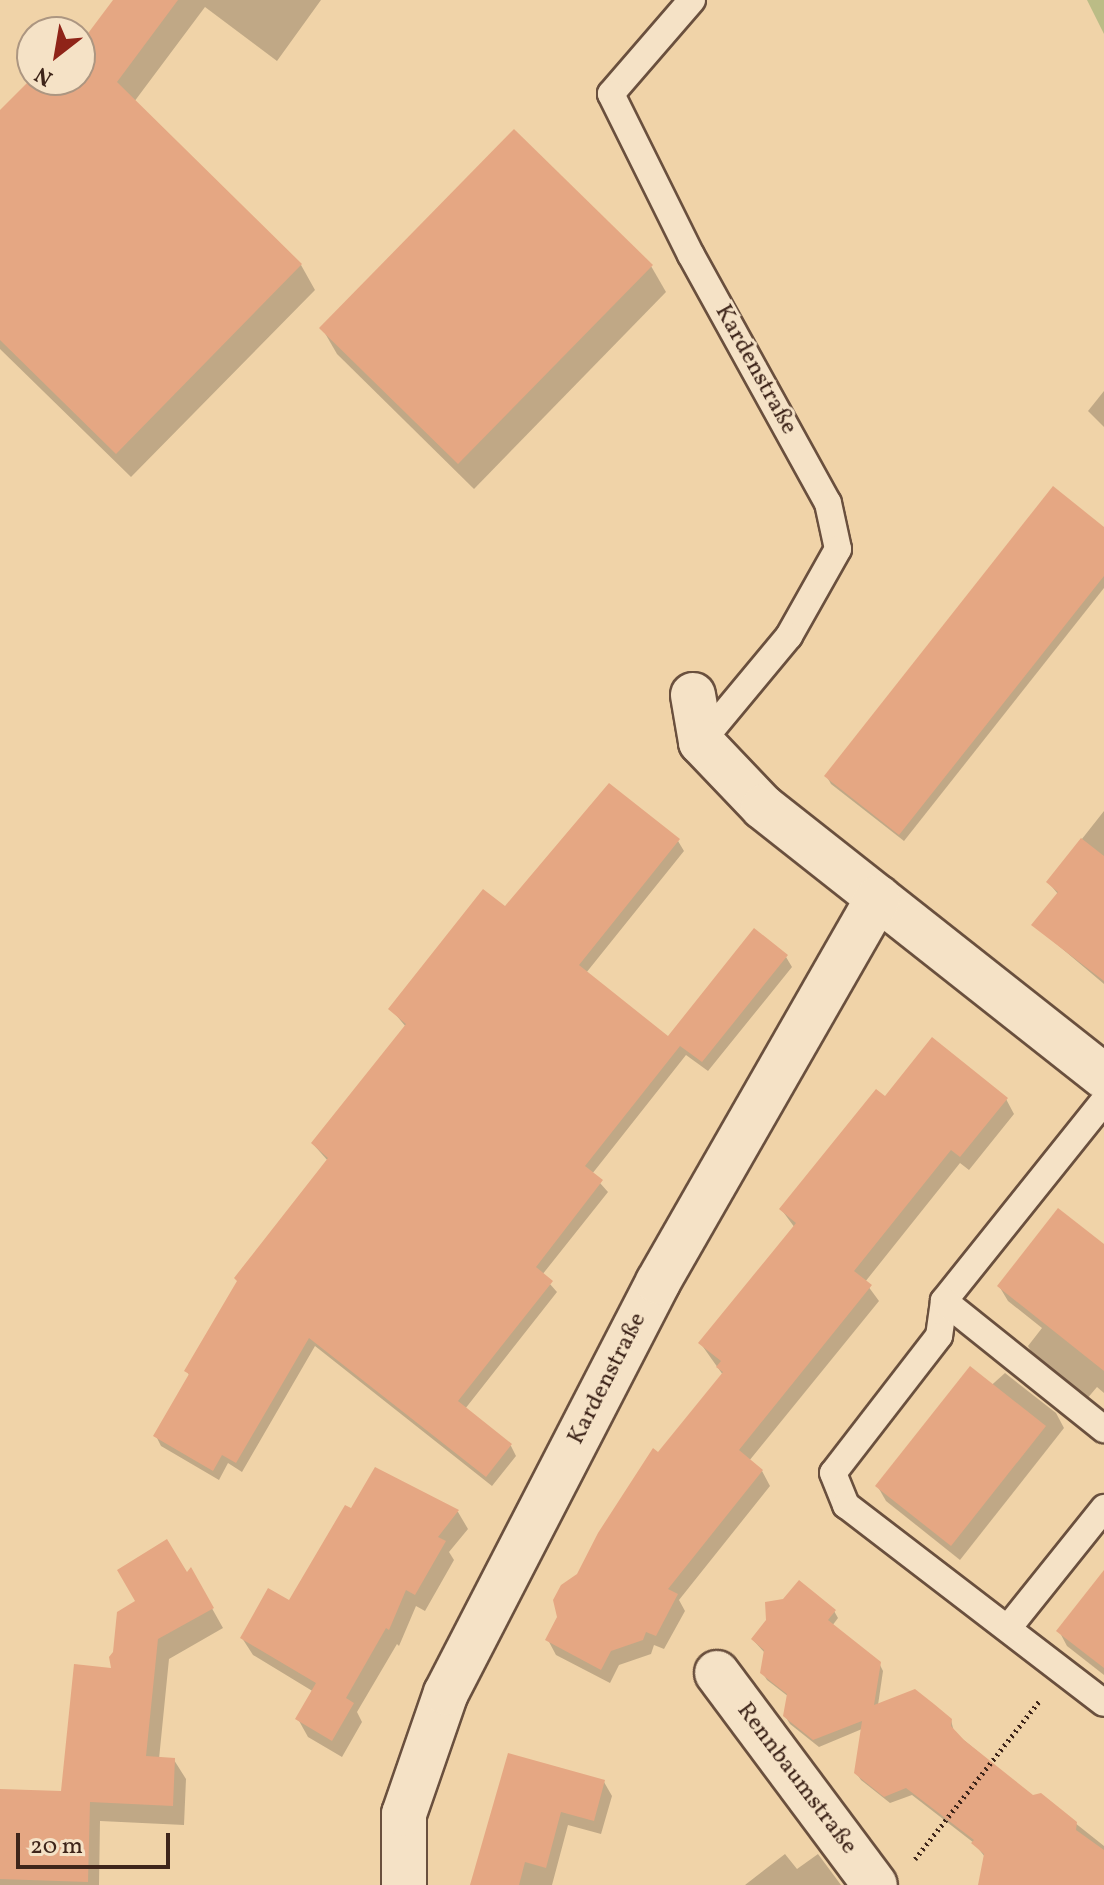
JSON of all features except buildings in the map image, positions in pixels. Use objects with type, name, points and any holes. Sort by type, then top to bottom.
[{"type":"street","points":[[693,695],[701,742],[763,807],[1104,1076]]},
{"type":"street","name":"Kardenstraße","points":[[404,1885],[404,1814],[446,1693],[658,1282],[878,898]]},
{"type":"street","name":"Rennbaumstraße","points":[[717,1673],[875,1885]]},
{"type":"lane","name":"Kardenstraße","points":[[692,0],[611,94],[691,255],[828,503],[838,549],[789,636],[701,742]]},
{"type":"lane","points":[[1104,1101],[944,1301],[939,1336],[833,1473],[846,1505],[1104,1703]]},
{"type":"lane","points":[[944,1301],[1104,1429]]},
{"type":"lane","points":[[1008,1628],[1104,1508]]},
{"type":"path","points":[[913,1861],[1064,1670]]},
{"type":"green space","points":[[1087,0],[1104,0],[1104,34]]}]
